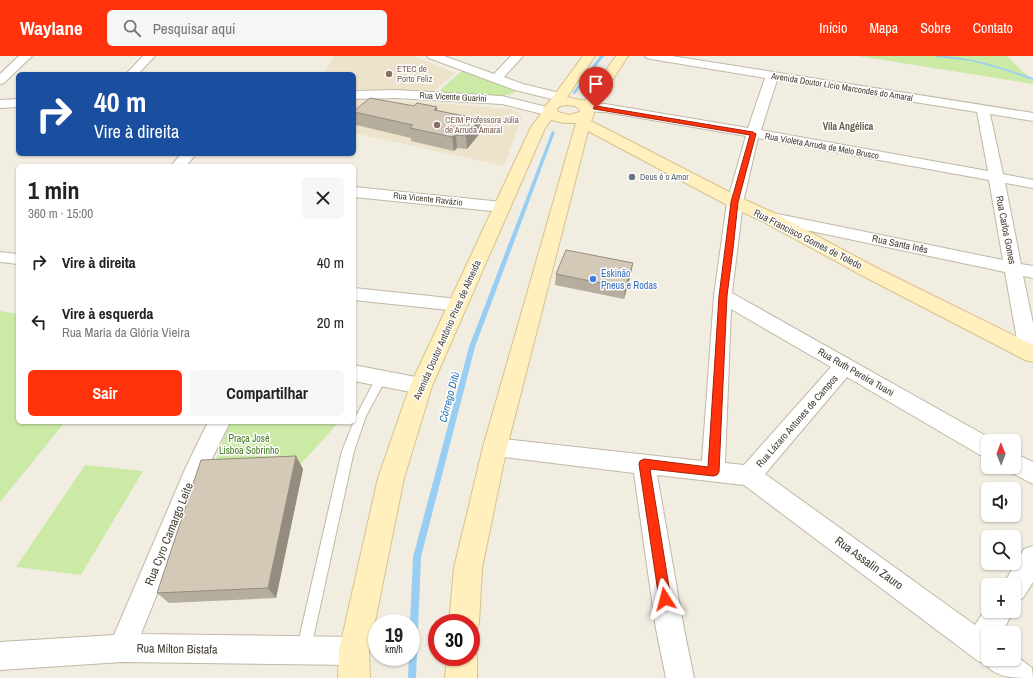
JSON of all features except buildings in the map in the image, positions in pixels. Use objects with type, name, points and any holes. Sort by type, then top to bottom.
[{"type":"main road","name":"Avenida Doutor Antônio Pires de Almeida","points":[[354,678],[354,651],[390,478],[421,386],[538,127],[589,56]]},
{"type":"main road","points":[[465,614],[468,568],[495,447],[585,115],[622,56]]},
{"type":"main road","points":[[555,104],[555,116],[566,119],[579,118],[585,115]]},
{"type":"main road","name":"Rua Francisco Gomes de Toledo","points":[[585,115],[735,202],[768,217],[870,272],[1031,353]]},
{"type":"main road","points":[[461,678],[462,666]]},
{"type":"street","points":[[0,80],[26,56]]},
{"type":"street","points":[[134,72],[149,56]]},
{"type":"street","points":[[433,56],[519,87],[555,104]]},
{"type":"street","points":[[496,79],[517,56]]},
{"type":"street","name":"Avenida Doutor Lício Marcondes do Amaral","points":[[651,56],[1033,117]]},
{"type":"street","points":[[713,472],[723,296],[735,202],[753,134],[772,76]]},
{"type":"street","points":[[502,100],[515,97],[519,94],[519,87]]},
{"type":"street","name":"Rua Vicente Guarini","points":[[356,95],[396,94],[555,104]]},
{"type":"street","points":[[0,104],[16,103]]},
{"type":"street","name":"Rua Violeta Arruda de Melo Brusco","points":[[585,115],[605,108],[1033,184]]},
{"type":"street","name":"Rua Carlos Gomes","points":[[983,109],[1031,353]]},
{"type":"street","points":[[180,164],[187,156]]},
{"type":"street","name":"Rua Vicente Ravázio","points":[[356,192],[502,207]]},
{"type":"street","name":"Rua Santa Inês","points":[[768,217],[1033,272]]},
{"type":"street","points":[[0,257],[16,259]]},
{"type":"street","points":[[356,294],[458,305]]},
{"type":"street","name":"Rua Ruth Pereira Tuani","points":[[723,296],[981,444]]},
{"type":"street","name":"Rua Lázaro Antunes de Campos","points":[[749,476],[845,365]]},
{"type":"street","points":[[356,373],[421,386]]},
{"type":"street","name":"Rua Cyro Camargo Leite","points":[[122,648],[197,467],[218,424]]},
{"type":"street","points":[[495,447],[749,476]]},
{"type":"street","points":[[644,464],[670,629],[680,678]]},
{"type":"street","points":[[1021,467],[1033,474]]},
{"type":"street","name":"Rua Assalin Zauro","points":[[749,476],[981,646]]},
{"type":"street","points":[[1021,578],[1033,558]]},
{"type":"street","name":"Rua Milton Bistafa","points":[[0,656],[122,648],[354,651]]},
{"type":"street","name":"Rua Assalin Zauro","points":[[1007,666],[1022,678]]},
{"type":"lane","points":[[304,650],[348,451],[361,416],[381,379]]},
{"type":"shaded area","name":"ETEC de Porto Feliz","points":[[334,56],[413,56],[455,73],[434,91],[356,89],[356,72],[325,72]]},
{"type":"shaded area","name":"CEIM Professora Júlia de Arruda Amaral","points":[[356,100],[425,102],[510,109],[519,113],[522,117],[504,166],[356,133]]},
{"type":"green space","points":[[858,56],[1007,56],[1033,81],[1033,84]]},
{"type":"green space","points":[[463,70],[512,88],[515,92],[501,96],[491,96],[438,92]]},
{"type":"green space","points":[[0,311],[16,314],[16,424],[63,424],[0,502]]},
{"type":"green space","name":"Praça José Lisboa Sobrinho","points":[[229,424],[337,424],[300,465],[213,467]]},
{"type":"green space","points":[[85,465],[143,471],[81,575],[16,567]]},
{"type":"waterway","name":"Córrego Ditú","points":[[574,93],[602,56]]},
{"type":"waterway","points":[[937,56],[971,60],[1002,68],[1033,79]]},
{"type":"waterway","name":"Córrego Ditú","points":[[412,678],[417,557],[472,347],[553,132]]},
{"type":"place","name":"ETEC de Porto Feliz","points":[[389,74]]},
{"type":"place","name":"CEIM Professora Júlia de Arruda Amaral","points":[[437,125]]},
{"type":"place","name":"Deus é o Amor","points":[[632,177]]},
{"type":"place","name":"Eskinão Pneus e Rodas","points":[[593,279]]},
{"type":"district","name":"Vila Angélica","points":[[848,126]]},
{"type":"route","points":[[596,108],[605,108],[753,134],[735,202],[723,296],[713,472],[644,464],[665,599]]}]
